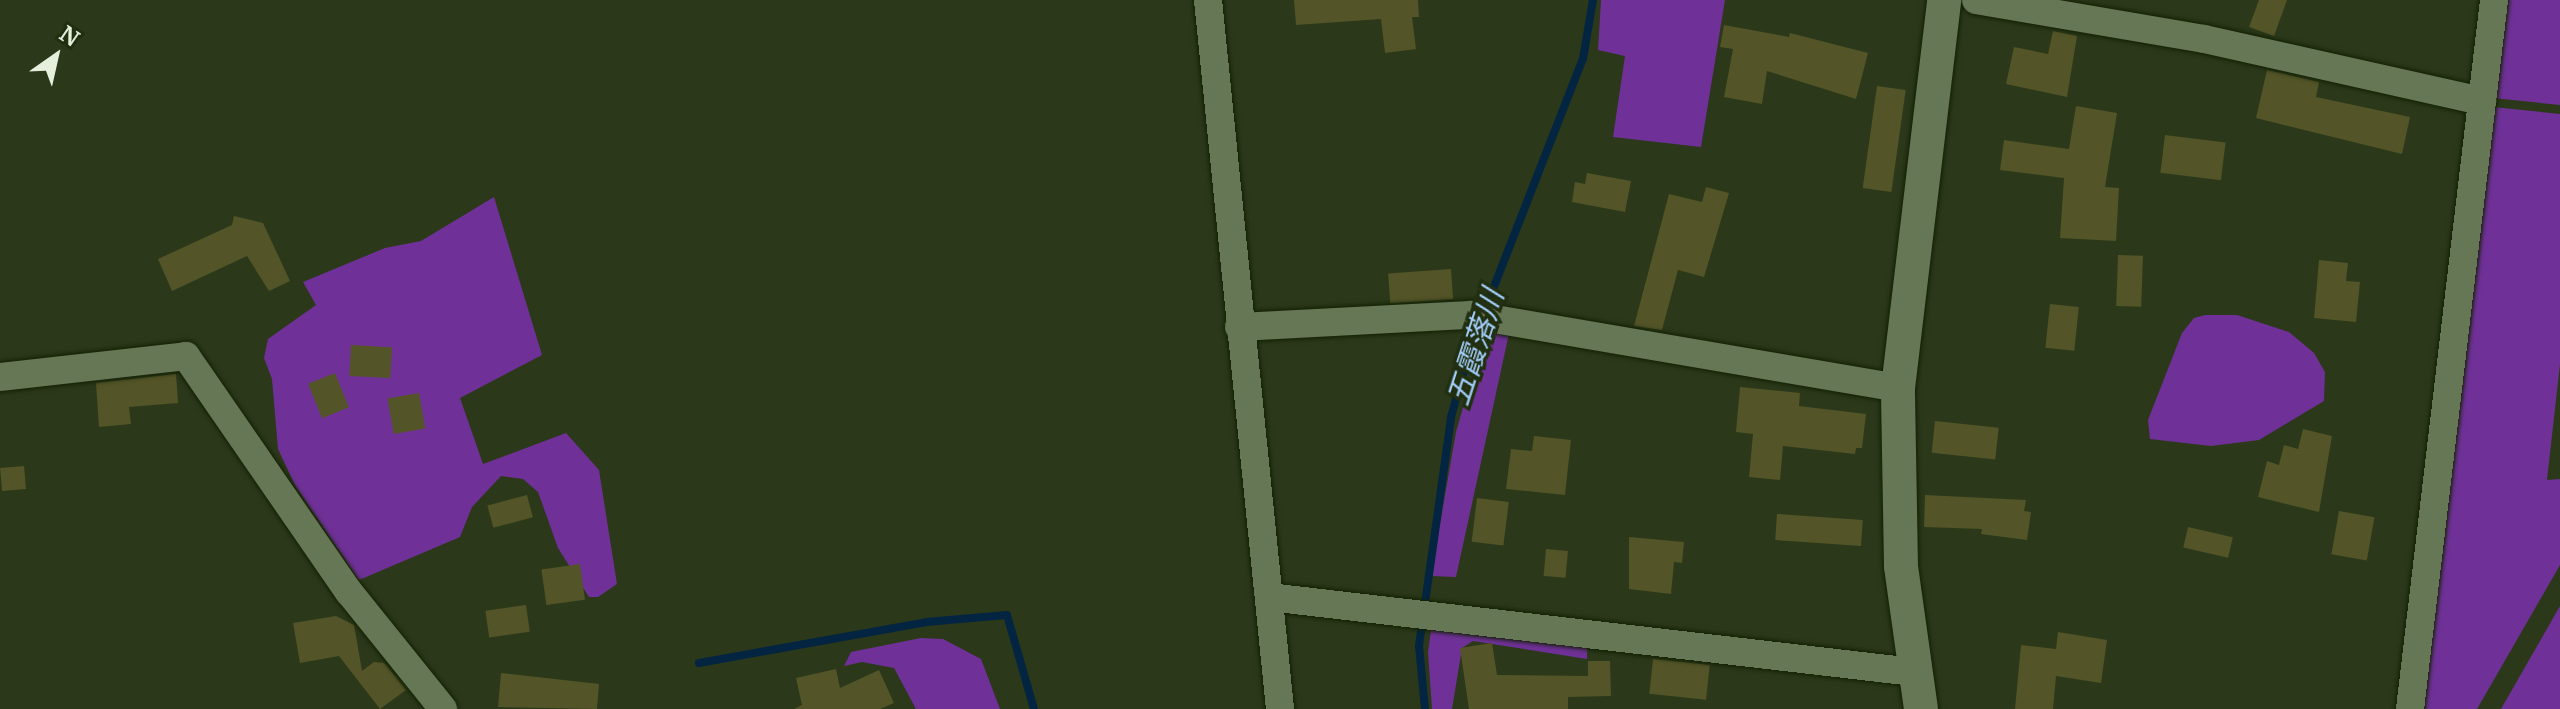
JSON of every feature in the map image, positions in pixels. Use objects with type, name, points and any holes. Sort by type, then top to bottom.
[{"type":"street","points":[[1208,0],[1280,709]]},
{"type":"street","points":[[1921,709],[1913,672],[1901,566],[1898,388],[1944,0]]},
{"type":"street","points":[[1976,0],[2204,39],[2482,101]]},
{"type":"street","points":[[2410,709],[2494,0]]},
{"type":"street","points":[[1239,327],[1481,316],[1898,388]]},
{"type":"street","points":[[0,377],[186,356],[349,592],[443,709]]},
{"type":"street","points":[[1269,597],[1439,613],[1913,672]]},
{"type":"shaded area","points":[[1601,0],[1725,0],[1701,147],[1613,137],[1625,56],[1598,50]]},
{"type":"shaded area","points":[[2505,0],[2560,0],[2560,105],[2493,98]]},
{"type":"shaded area","points":[[2493,107],[2560,114],[2560,364],[2547,480],[2560,479],[2560,565],[2477,709],[2423,709]]},
{"type":"shaded area","points":[[494,197],[542,355],[460,398],[483,464],[566,433],[599,470],[617,584],[598,597],[589,597],[558,548],[538,492],[523,479],[501,476],[472,507],[460,537],[359,580],[295,485],[278,449],[272,379],[264,358],[268,339],[316,305],[303,282],[385,248],[421,241]]},
{"type":"shaded area","points":[[2237,315],[2289,332],[2314,353],[2325,372],[2324,401],[2259,440],[2211,446],[2150,439],[2148,420],[2182,333],[2194,318]]},
{"type":"shaded area","points":[[1487,324],[1510,329],[1456,577],[1431,576],[1456,432]]},
{"type":"shaded area","points":[[2560,606],[2560,709],[2501,709]]},
{"type":"shaded area","points":[[1432,623],[1587,642],[1587,659],[1473,641],[1462,648],[1452,709],[1432,709],[1428,652]]},
{"type":"shaded area","points":[[921,638],[943,639],[981,659],[1000,709],[916,709],[894,668],[862,662],[844,666],[851,652]]},
{"type":"building","points":[[1294,0],[1418,0],[1419,17],[1412,17],[1416,49],[1385,53],[1381,19],[1296,25]]},
{"type":"building","points":[[2259,0],[2287,0],[2274,36],[2249,27]]},
{"type":"building","points":[[1724,25],[1789,37],[1790,33],[1868,53],[1856,99],[1767,71],[1762,104],[1724,97],[1733,49],[1720,47]]},
{"type":"building","points":[[2053,31],[2077,36],[2067,97],[2006,84],[2014,47],[2048,54]]},
{"type":"building","points":[[2267,70],[2319,82],[2316,97],[2410,117],[2402,154],[2256,118]]},
{"type":"building","points":[[1877,86],[1906,90],[1891,192],[1863,188]]},
{"type":"building","points":[[2076,106],[2117,113],[2105,187],[2119,188],[2116,241],[2060,238],[2064,178],[2000,170],[2004,140],[2069,149]]},
{"type":"building","points":[[2165,135],[2226,142],[2221,180],[2160,173]]},
{"type":"building","points":[[1587,173],[1631,181],[1625,212],[1572,202],[1575,182],[1585,184]]},
{"type":"building","points":[[1706,187],[1729,193],[1704,277],[1678,270],[1662,330],[1634,326],[1669,194],[1702,202]]},
{"type":"building","points":[[234,216],[263,223],[290,281],[269,291],[247,256],[172,291],[158,259],[232,225]]},
{"type":"building","points":[[2118,255],[2143,256],[2141,307],[2116,306]]},
{"type":"building","points":[[2319,260],[2348,263],[2346,281],[2360,282],[2356,322],[2314,318]]},
{"type":"building","points":[[1451,269],[1453,299],[1390,303],[1388,273]]},
{"type":"building","points":[[2050,304],[2079,307],[2074,351],[2045,348]]},
{"type":"building","points":[[351,345],[392,347],[390,378],[349,376]]},
{"type":"building","points":[[335,373],[349,407],[322,418],[308,384]]},
{"type":"building","points":[[176,374],[178,403],[129,407],[131,424],[99,427],[96,383]]},
{"type":"building","points":[[1740,387],[1800,393],[1799,406],[1866,414],[1862,448],[1856,448],[1855,454],[1783,446],[1780,480],[1749,477],[1753,434],[1736,432]]},
{"type":"building","points":[[419,393],[425,428],[394,434],[387,399]]},
{"type":"building","points":[[1935,421],[1999,428],[1995,460],[1932,453]]},
{"type":"building","points":[[2303,429],[2332,436],[2319,512],[2258,497],[2267,461],[2279,465],[2284,445],[2298,449]]},
{"type":"building","points":[[1534,436],[1571,440],[1565,495],[1506,489],[1511,449],[1532,451]]},
{"type":"building","points":[[24,466],[26,489],[2,491],[0,468]]},
{"type":"building","points":[[527,495],[533,517],[493,528],[487,506]]},
{"type":"building","points":[[1925,495],[2026,500],[2024,511],[2031,512],[2027,540],[1981,534],[1982,529],[1924,527]]},
{"type":"building","points":[[1477,498],[1509,502],[1503,546],[1472,542]]},
{"type":"building","points":[[2339,511],[2374,517],[2367,561],[2331,554]]},
{"type":"building","points":[[1777,514],[1863,520],[1861,546],[1775,540]]},
{"type":"building","points":[[2188,527],[2233,537],[2228,558],[2183,547]]},
{"type":"building","points":[[1629,537],[1684,542],[1682,563],[1674,562],[1671,594],[1629,589]]},
{"type":"building","points":[[1546,549],[1568,551],[1566,578],[1544,576]]},
{"type":"building","points":[[580,564],[585,600],[546,605],[541,569]]},
{"type":"building","points":[[526,605],[530,632],[489,637],[485,611]]},
{"type":"building","points":[[336,616],[354,625],[362,671],[374,662],[384,663],[406,690],[380,709],[339,656],[300,663],[293,623]]},
{"type":"building","points":[[2058,632],[2107,640],[2101,683],[2056,676],[2053,709],[2015,709],[2021,645],[2056,649]]},
{"type":"building","points":[[1492,643],[1497,675],[1588,676],[1588,661],[1610,661],[1611,696],[1568,697],[1568,709],[1469,709],[1460,648]]},
{"type":"building","points":[[1653,659],[1710,665],[1706,700],[1649,694]]},
{"type":"building","points":[[836,669],[840,688],[879,670],[894,703],[880,709],[794,709],[802,705],[796,678]]},
{"type":"building","points":[[501,673],[599,684],[597,709],[498,707]]},
{"type":"waterway","name":"五霞落川","points":[[1425,709],[1419,646],[1451,417],[1472,343],[1583,59],[1593,0]]},
{"type":"waterway","points":[[699,663],[926,622],[1007,615],[1034,709]]}]
